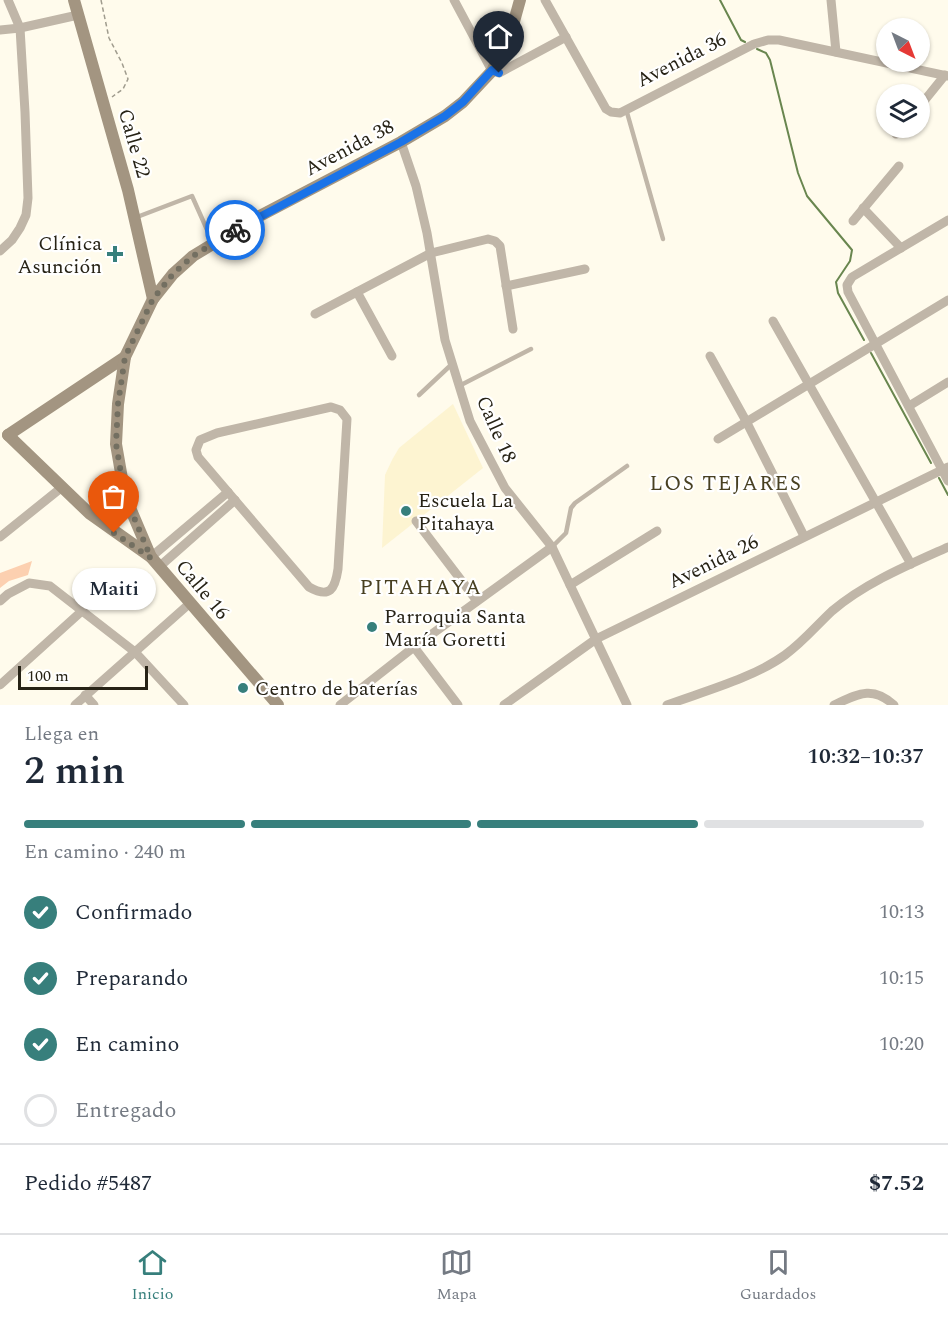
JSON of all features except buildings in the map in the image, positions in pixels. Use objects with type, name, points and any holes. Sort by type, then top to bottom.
[{"type":"street","points":[[0,251],[12,240],[20,228],[26,215],[28,198],[26,112],[20,28],[8,0]]},
{"type":"street","name":"Calle 22","points":[[74,0],[135,218],[153,299]]},
{"type":"street","points":[[454,0],[492,70],[499,73],[566,37],[545,0]]},
{"type":"street","name":"Avenida 38","points":[[125,357],[153,299],[173,274],[193,256],[252,220],[401,142],[445,116],[463,102],[492,70],[510,36],[520,0]]},
{"type":"street","points":[[831,0],[836,52],[946,76],[930,94]]},
{"type":"street","points":[[0,30],[20,28],[78,15]]},
{"type":"street","name":"Avenida 36","points":[[566,37],[606,109],[611,112],[620,112],[754,44],[768,40],[779,40],[836,52]]},
{"type":"street","name":"Calle 18","points":[[401,142],[416,186],[431,253],[445,340],[470,421],[505,488],[552,547],[627,705]]},
{"type":"street","points":[[853,221],[899,166]]},
{"type":"street","points":[[863,208],[901,248]]},
{"type":"street","points":[[948,220],[852,277],[847,285],[848,292],[874,343],[945,468],[948,481]]},
{"type":"street","points":[[315,314],[431,253],[488,238],[500,246],[513,328]]},
{"type":"street","points":[[506,286],[585,269]]},
{"type":"street","points":[[357,292],[392,356]]},
{"type":"street","points":[[717,439],[948,300]]},
{"type":"street","points":[[772,321],[911,564]]},
{"type":"street","points":[[710,356],[746,421],[804,536]]},
{"type":"street","points":[[4,434],[125,357]]},
{"type":"street","points":[[125,357],[118,404],[116,444],[125,496],[155,562]]},
{"type":"street","points":[[909,406],[948,382]]},
{"type":"street","points":[[331,407],[340,410],[347,418],[338,569],[334,586],[328,592],[323,593],[309,587],[228,492],[198,457],[197,444],[200,440],[217,433],[331,407]]},
{"type":"street","name":"Calle 16","points":[[4,434],[61,488],[106,526],[155,562],[278,705]]},
{"type":"street","name":"Avenida 26","points":[[504,705],[596,639],[945,468]]},
{"type":"street","points":[[0,537],[61,488]]},
{"type":"street","points":[[155,562],[228,492]]},
{"type":"street","points":[[155,562],[235,500]]},
{"type":"street","points":[[416,521],[477,602]]},
{"type":"street","points":[[570,585],[657,531]]},
{"type":"street","points":[[340,705],[414,647],[552,547]]},
{"type":"street","points":[[668,705],[754,672],[784,656],[832,611],[859,591],[948,547]]},
{"type":"street","points":[[0,601],[29,583],[50,586],[135,652],[184,705]]},
{"type":"street","points":[[75,705],[189,604]]},
{"type":"street","points":[[0,685],[83,610]]},
{"type":"street","points":[[414,647],[458,705]]},
{"type":"street","points":[[834,705],[854,696],[872,692],[886,698],[894,705]]},
{"type":"street","points":[[85,695],[94,705]]},
{"type":"lane","points":[[626,109],[663,239]]},
{"type":"lane","points":[[135,218],[192,196],[213,243]]},
{"type":"lane","points":[[459,386],[531,349]]},
{"type":"lane","points":[[419,395],[453,364]]},
{"type":"lane","points":[[552,547],[566,533],[571,508],[627,466]]},
{"type":"path","points":[[101,0],[109,38],[128,79],[123,89],[115,96],[102,99]]},
{"type":"shaded area","name":"Escuela La Pitahaya","points":[[453,404],[483,468],[382,548],[385,475],[392,460],[399,448]]},
{"type":"shaded area","points":[[32,561],[28,575],[9,581],[0,588],[0,573]]},
{"type":"waterway","points":[[720,0],[741,40],[745,42]]},
{"type":"waterway","points":[[757,49],[766,53],[770,60],[798,173],[807,196],[852,250],[850,261],[836,282],[838,293],[864,340]]},
{"type":"waterway","points":[[871,353],[931,463]]},
{"type":"waterway","points":[[939,478],[948,495]]},
{"type":"way so far","points":[[114,533],[151,558],[125,496],[116,444],[118,404],[125,357],[153,299],[173,274],[193,256],[235,230]]},
{"type":"place","name":"Clínica Asunción","points":[[115,254]]},
{"type":"place","name":"Escuela La Pitahaya","points":[[406,511]]},
{"type":"place","name":"Maiti","points":[[114,533]]},
{"type":"place","name":"Parroquia Santa María Goretti","points":[[372,627]]},
{"type":"place","name":"Centro de baterías","points":[[243,688]]},
{"type":"district","name":"LOS TEJARES","points":[[726,483]]},
{"type":"district","name":"PITAHAYA","points":[[421,587]]},
{"type":"route","points":[[235,230],[401,142],[445,116],[463,102],[492,70],[499,73]]}]
